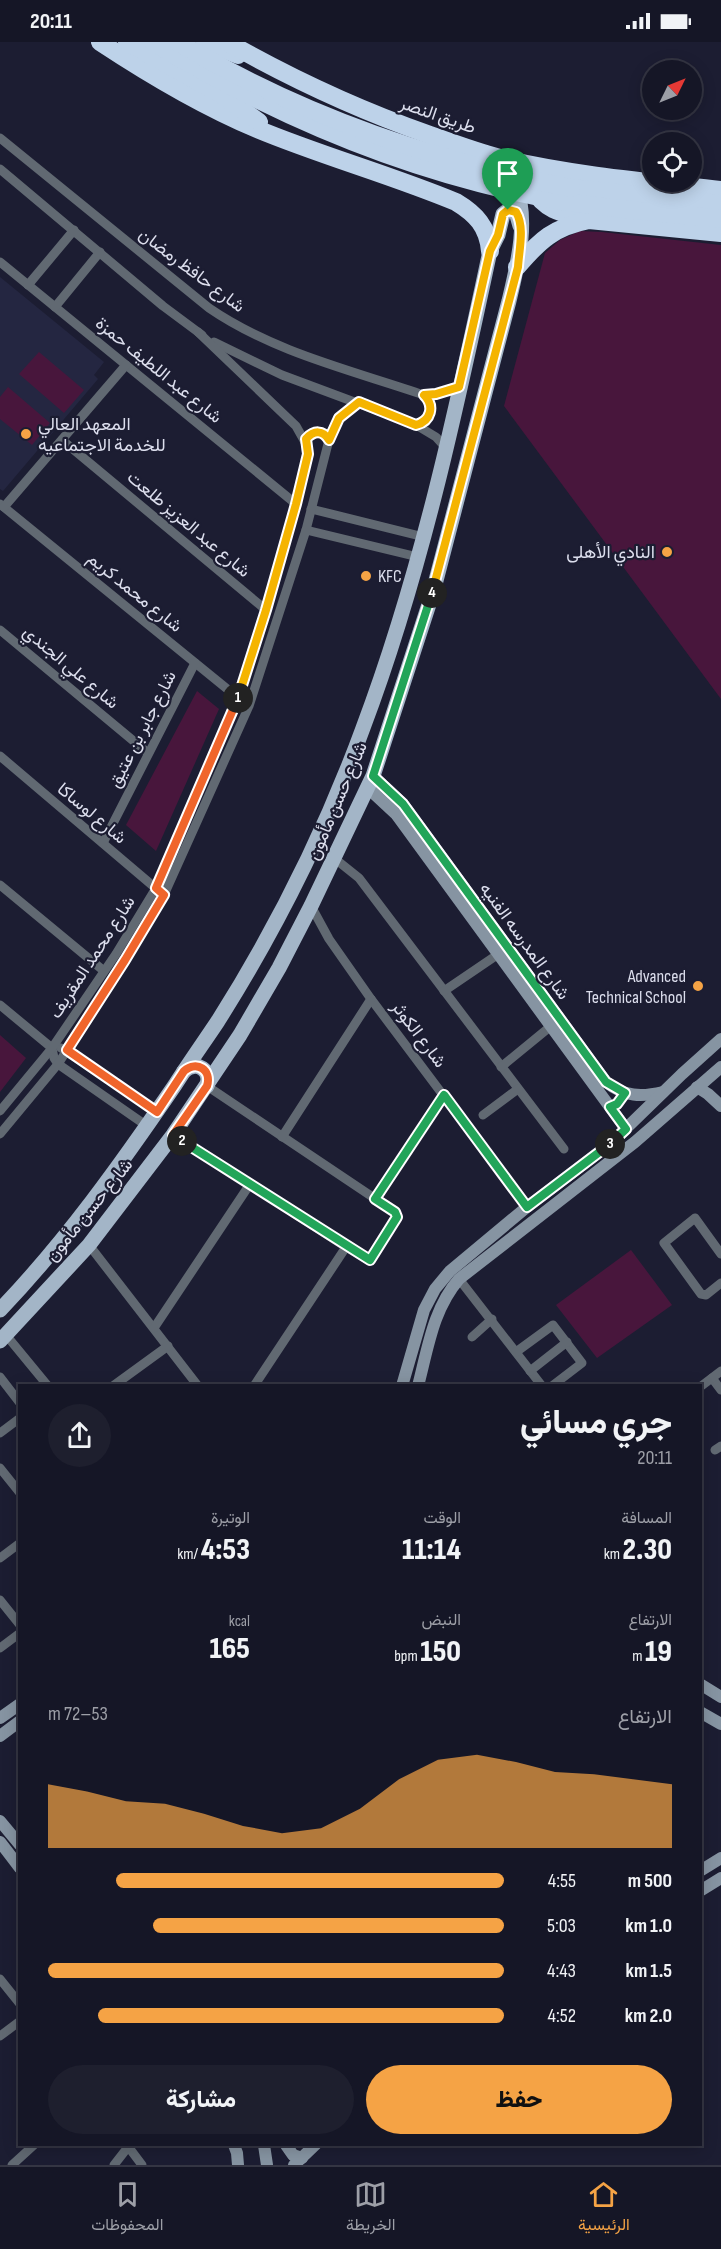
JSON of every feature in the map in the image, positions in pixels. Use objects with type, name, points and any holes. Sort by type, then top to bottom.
[{"type":"highway","points":[[100,42],[189,96],[237,120],[280,138],[449,199],[474,214],[483,225],[489,237],[490,251]]},
{"type":"highway","points":[[127,42],[222,96],[280,138]]},
{"type":"highway","points":[[153,42],[214,78],[285,114],[357,144],[426,167],[497,187],[569,202],[721,219]]},
{"type":"highway","points":[[178,42],[226,70],[291,101],[362,131],[431,154],[500,173],[571,188],[721,204]]},
{"type":"highway","points":[[205,42],[230,53],[262,62]]},
{"type":"highway","name":"طريق النصر","points":[[227,42],[300,81],[392,122],[500,158],[575,173],[721,190]]},
{"type":"highway","points":[[449,199],[467,148]]},
{"type":"highway","points":[[542,166],[534,184],[534,191],[541,201],[555,211],[590,220],[721,233]]},
{"type":"highway","points":[[518,267],[540,241],[555,230],[572,223],[590,220]]},
{"type":"main road","name":"شارع حسن مأمون","points":[[3,1338],[89,1245],[173,1135],[207,1086],[279,968],[371,782],[432,592],[518,267],[522,216],[519,195],[512,175],[500,158]]},
{"type":"main road","name":"شارع حسن مأمون","points":[[0,1310],[76,1225],[157,1112],[218,1021],[294,886],[346,772],[389,655],[424,537],[490,251],[498,235],[503,214],[508,210],[518,214],[521,237]]},
{"type":"main road","name":"شارع المدرسه الفنيه","points":[[371,782],[626,1129]]},
{"type":"main road","name":"شارع المدرسه الفنيه","points":[[371,782],[403,804],[606,1082],[625,1093]]},
{"type":"main road","points":[[218,1021],[216,1028],[223,1038],[235,1039],[240,1035]]},
{"type":"main road","points":[[403,1384],[420,1321],[435,1289],[458,1263],[527,1207],[595,1157],[721,1039]]},
{"type":"main road","points":[[184,1071],[189,1066],[203,1067],[208,1073],[207,1086]]},
{"type":"main road","points":[[419,1384],[436,1316],[445,1298],[459,1279],[616,1156],[721,1067]]},
{"type":"main road","points":[[697,1087],[721,1106]]},
{"type":"main road","points":[[610,1107],[617,1104],[625,1093],[642,1096],[664,1092]]},
{"type":"main road","points":[[702,1685],[721,1697]]},
{"type":"main road","points":[[0,1718],[18,1705]]},
{"type":"main road","points":[[702,1713],[721,1724]]},
{"type":"main road","points":[[0,1736],[18,1722]]},
{"type":"main road","points":[[0,1821],[15,1830]]},
{"type":"main road","points":[[0,1842],[18,1865]]},
{"type":"main road","points":[[702,1870],[721,1858]]},
{"type":"main road","points":[[702,1890],[721,1878]]},
{"type":"main road","points":[[234,2146],[238,2165]]},
{"type":"main road","points":[[264,2146],[267,2165]]},
{"type":"main road","points":[[287,2146],[298,2161],[314,2146]]},
{"type":"street","name":"شارع حافظ رمضان","points":[[0,138],[209,308],[231,322],[284,348],[424,395]]},
{"type":"street","points":[[0,169],[163,306],[198,332],[296,426],[305,442],[311,434],[318,432],[325,434],[329,440]]},
{"type":"street","points":[[28,285],[74,230]]},
{"type":"street","points":[[55,307],[100,252]]},
{"type":"street","name":"شارع عبد اللطيف حمزة","points":[[0,262],[296,504]]},
{"type":"street","points":[[198,332],[260,366],[416,425],[436,437],[446,448]]},
{"type":"street","points":[[2,505],[62,440],[126,365]]},
{"type":"street","points":[[416,425],[429,415],[430,404],[424,395],[459,387]]},
{"type":"street","name":"شارع محمد المقريف","points":[[0,1134],[58,1064],[164,895],[249,706],[306,530],[329,440],[339,418],[359,402]]},
{"type":"street","name":"شارع عبد العزيز طلعت","points":[[62,440],[266,610]]},
{"type":"street","name":"شارع محمد المقريف","points":[[0,1111],[52,1048],[156,888],[238,698],[296,504],[308,454],[305,442]]},
{"type":"street","name":"شارع محمد كريم","points":[[2,505],[249,706]]},
{"type":"street","points":[[311,509],[424,537]]},
{"type":"street","points":[[306,530],[418,557]]},
{"type":"street","name":"شارع علي الجندي","points":[[0,630],[148,753]]},
{"type":"street","name":"شارع جابر بن عتيق","points":[[103,843],[195,663]]},
{"type":"street","name":"شارع لوساكا","points":[[0,756],[164,895]]},
{"type":"street","points":[[334,858],[356,874],[564,1149]]},
{"type":"street","points":[[0,885],[104,971]]},
{"type":"street","name":"شارع الكوثر","points":[[311,906],[329,939],[371,999],[527,1207]]},
{"type":"street","points":[[444,991],[497,955]]},
{"type":"street","points":[[282,1137],[371,999]]},
{"type":"street","points":[[2,1010],[52,1048],[67,1050],[157,1112]]},
{"type":"street","points":[[501,1067],[551,1026]]},
{"type":"street","points":[[52,1048],[58,1064],[147,1126]]},
{"type":"street","points":[[173,1135],[346,1247],[370,1260],[390,1229],[396,1215],[207,1086]]},
{"type":"street","points":[[483,1115],[518,1089]]},
{"type":"street","points":[[375,1199],[444,1095]]},
{"type":"street","points":[[154,1328],[250,1184]]},
{"type":"street","points":[[721,1254],[695,1218],[665,1240],[664,1246],[701,1294],[706,1295],[721,1283]]},
{"type":"street","points":[[89,1245],[196,1384]]},
{"type":"street","points":[[255,1384],[346,1247]]},
{"type":"street","points":[[459,1279],[540,1384]]},
{"type":"street","points":[[472,1336],[492,1320]]},
{"type":"street","points":[[516,1352],[551,1325],[582,1363],[555,1384]]},
{"type":"street","points":[[3,1338],[46,1384]]},
{"type":"street","points":[[530,1371],[567,1342]]},
{"type":"street","points":[[116,1384],[168,1346]]},
{"type":"street","points":[[702,1386],[721,1371]]},
{"type":"street","points":[[0,1377],[18,1400]]},
{"type":"street","points":[[712,1378],[721,1390]]},
{"type":"street","points":[[0,1433],[18,1420]]},
{"type":"street","points":[[0,1468],[16,1480]]},
{"type":"street","points":[[0,1558],[18,1544]]},
{"type":"street","points":[[0,1600],[18,1623]]},
{"type":"street","points":[[0,1648],[18,1635]]},
{"type":"street","points":[[0,1979],[18,2002]]},
{"type":"street","points":[[0,2037],[18,2023]]},
{"type":"street","points":[[12,2165],[33,2146]]},
{"type":"street","points":[[114,2165],[127,2146],[142,2165]]},
{"type":"shaded area","name":"النادي الأهلى","points":[[580,231],[721,245],[721,699],[504,406],[545,253],[560,240]]},
{"type":"shaded area","name":"المعهد العالي للخدمة الاجتماعيه","points":[[0,277],[104,362],[94,375],[98,379],[3,491],[0,489]]},
{"type":"shaded area","points":[[39,352],[84,390],[64,413],[19,374]]},
{"type":"shaded area","points":[[8,387],[50,423],[32,445],[0,419],[0,397]]},
{"type":"shaded area","points":[[197,691],[219,709],[156,851],[126,825]]},
{"type":"shaded area","points":[[0,1035],[26,1058],[0,1092]]},
{"type":"shaded area","points":[[631,1250],[672,1305],[597,1358],[556,1305]]},
{"type":"place","name":"المعهد العالي للخدمة الاجتماعيه","points":[[26,434]]},
{"type":"place","name":"النادي الأهلى","points":[[667,552]]},
{"type":"place","name":"KFC","points":[[366,576]]},
{"type":"place","name":"Advanced Technical School","points":[[698,986]]},
{"type":"route","points":[[508,210],[518,214],[521,237],[518,267],[510,301],[432,592],[373,776],[403,804],[606,1082],[625,1093],[617,1104],[610,1107],[626,1129],[595,1157],[527,1207],[444,1095],[375,1199],[395,1212],[397,1217],[370,1260],[346,1247],[173,1135],[207,1086],[208,1073],[203,1067],[189,1066],[157,1112],[67,1050],[164,895],[156,888],[238,698],[266,610],[308,454],[306,439],[318,432],[325,434],[329,440],[339,418],[351,406],[359,402],[416,425],[426,420],[431,410],[428,399],[424,395],[459,387],[490,251],[498,235],[502,216],[508,210]]}]
